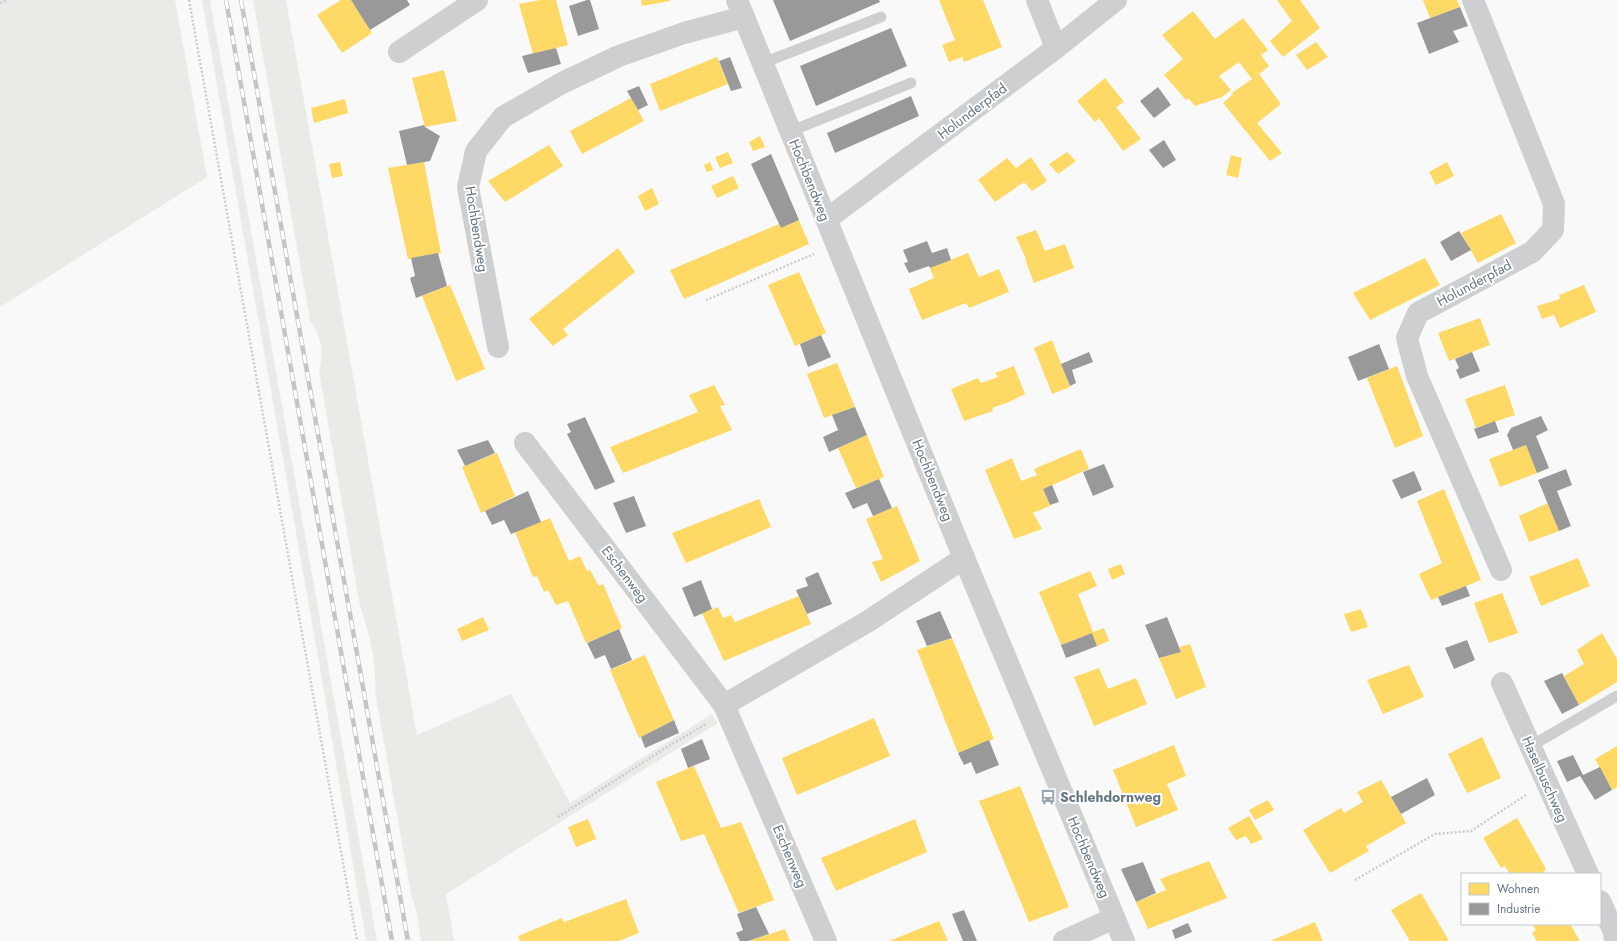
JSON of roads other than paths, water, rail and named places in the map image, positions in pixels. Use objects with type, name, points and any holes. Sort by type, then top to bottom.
[{"type":"street","points":[[399,52],[477,0]]},
{"type":"street","points":[[1037,0],[1056,48]]},
{"type":"street","name":"Holunderpfad","points":[[827,219],[1056,48],[1116,0]]},
{"type":"street","name":"Holunderpfad","points":[[1473,0],[1554,204],[1553,230],[1532,252],[1418,313],[1407,338],[1417,376],[1501,570]]},
{"type":"street","name":"Hochbendweg","points":[[498,347],[468,187],[476,151],[503,117],[562,83],[619,56],[684,33],[741,9],[964,558],[1124,941]]},
{"type":"street","name":"Eschenweg","points":[[526,443],[724,705],[826,941]]},
{"type":"street","points":[[724,705],[866,622],[964,558]]},
{"type":"street","name":"Haselbuschweg","points":[[1502,683],[1588,873]]},
{"type":"street","points":[[1601,903],[1614,932],[1615,941]]},
{"type":"street","points":[[1064,941],[1114,918]]},
{"type":"lane","points":[[763,63],[881,17]]},
{"type":"lane","points":[[791,131],[911,83]]},
{"type":"lane","points":[[1530,746],[1617,696]]},
{"type":"railway","points":[[226,0],[392,941]]},
{"type":"railway","points":[[241,0],[408,941]]},
{"type":"place","name":"Schlehdornweg","points":[[1048,797]]}]
